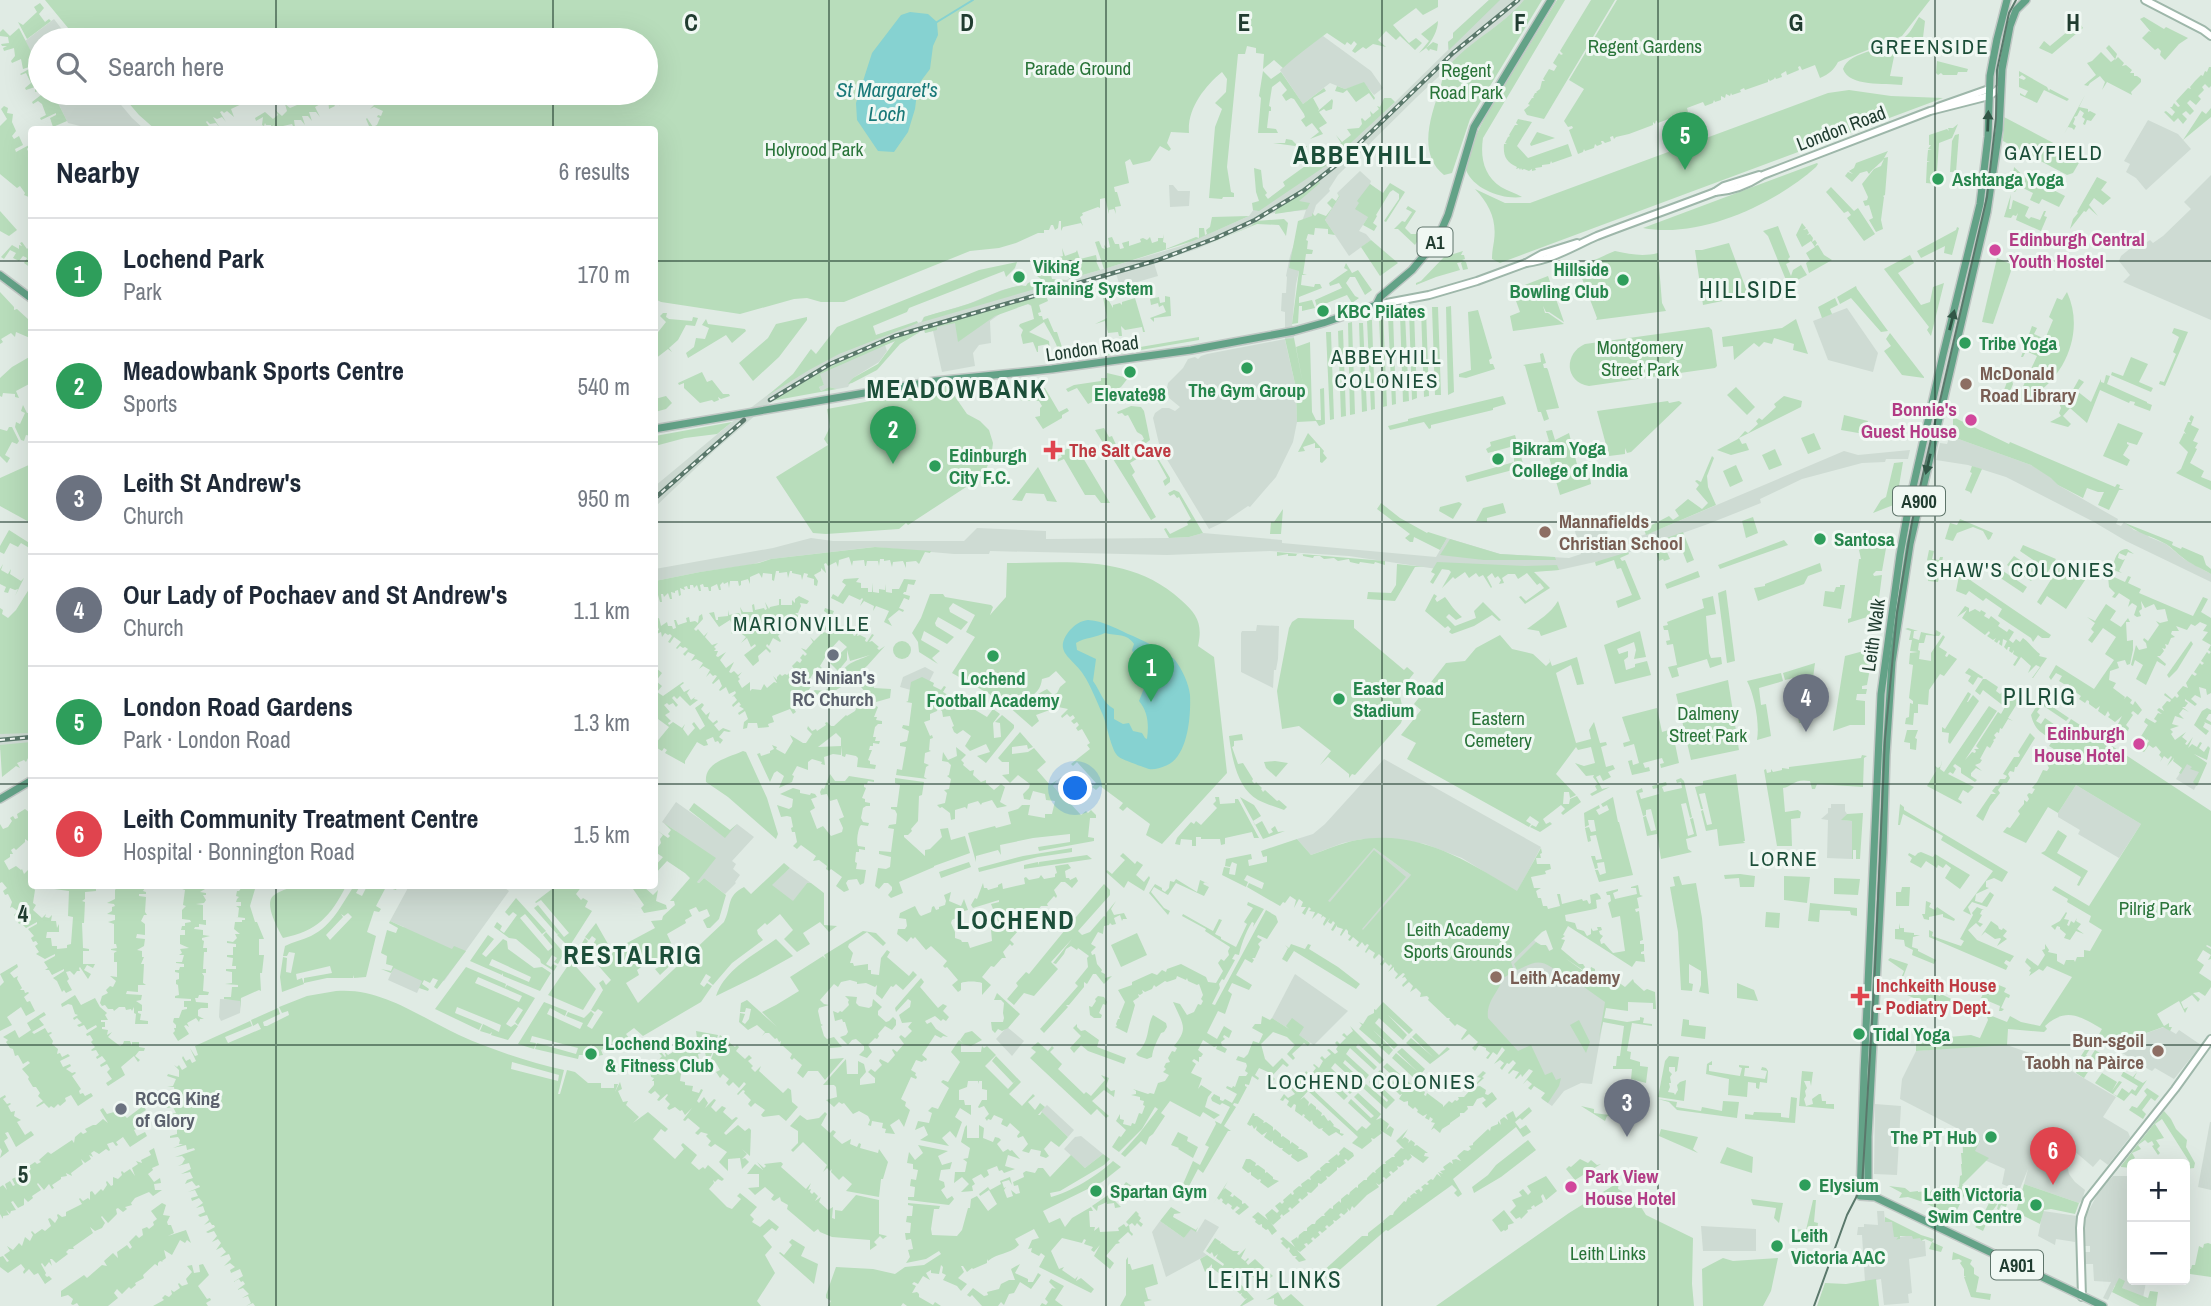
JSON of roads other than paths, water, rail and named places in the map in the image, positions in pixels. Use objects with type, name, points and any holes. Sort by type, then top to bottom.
[{"type":"main road","name":"A1","points":[[1376,304],[1380,297],[1412,270],[1431,249],[1445,224],[1474,127],[1551,0]]},
{"type":"main road","name":"A900","points":[[1989,92],[1997,39],[2007,0]]},
{"type":"main road","name":"A900","points":[[2000,88],[2010,26],[2015,10],[2026,0]]},
{"type":"main road","points":[[2144,0],[2211,36]]},
{"type":"main road","name":"London Road","points":[[658,428],[935,381],[1102,363],[1294,331],[1376,304],[1452,288],[1526,263],[1537,262],[1715,192],[1742,186],[1763,175],[1944,104],[2000,88]]},
{"type":"main road","name":"Leith Walk","points":[[1864,1195],[1892,662],[1910,544],[1987,212],[1999,130],[2000,88]]},
{"type":"main road","name":"Leith Walk","points":[[1864,1195],[1864,1073],[1881,694],[1909,505],[1981,197],[1989,92]]},
{"type":"main road","points":[[0,275],[28,296]]},
{"type":"main road","points":[[0,799],[28,782]]},
{"type":"main road","points":[[2082,1297],[2080,1228],[2082,1211],[2087,1200],[2211,1039]]},
{"type":"main road","name":"A901","points":[[1864,1195],[1879,1199],[2102,1306]]},
{"type":"water","name":"St Margaret's Loch","points":[[910,12],[928,14],[937,22],[938,35],[933,46],[930,69],[918,85],[908,132],[894,152],[878,151],[857,120],[856,103],[872,53],[901,15]]},
{"type":"water","points":[[1088,620],[1106,624],[1162,650],[1175,660],[1180,668],[1187,681],[1190,714],[1183,746],[1173,762],[1149,769],[1116,754],[1088,683],[1063,649],[1070,630],[1078,623]],"holes":[[[1105,633],[1125,636],[1134,644],[1134,672],[1146,683],[1139,701],[1147,718],[1147,739],[1142,733],[1133,731],[1129,723],[1123,724],[1114,719],[1114,709],[1104,700],[1093,681],[1096,659],[1077,650],[1076,643]]]},
{"type":"waterway","points":[[937,22],[973,0]]},
{"type":"tram line","points":[[1814,1306],[1847,1215],[1862,1186],[1885,739],[1897,613],[1912,522],[1987,197],[1996,118],[1997,70],[2009,13],[2016,0]]},
{"type":"railway","points":[[770,400],[830,364],[895,336],[1158,260],[1255,220],[1303,191],[1340,162],[1453,53],[1518,0]]},
{"type":"railway","points":[[658,495],[744,420]]},
{"type":"railway","points":[[0,740],[28,737]]},
{"type":"place","name":"London Road Gardens","points":[[1685,170]]},
{"type":"place","name":"Ashtanga Yoga","points":[[1938,179]]},
{"type":"place","name":"Edinburgh Central Youth Hostel","points":[[1995,250]]},
{"type":"place","name":"Viking Training System","points":[[1019,277]]},
{"type":"place","name":"Hillside Bowling Club","points":[[1623,280]]},
{"type":"place","name":"KBC Pilates","points":[[1323,311]]},
{"type":"place","name":"Tribe Yoga","points":[[1965,343]]},
{"type":"place","name":"The Gym Group","points":[[1247,368]]},
{"type":"place","name":"Elevate98","points":[[1130,372]]},
{"type":"place","name":"McDonald Road Library","points":[[1966,384]]},
{"type":"place","name":"Bonnie's Guest House","points":[[1971,420]]},
{"type":"place","name":"The Salt Cave","points":[[1053,450]]},
{"type":"place","name":"Bikram Yoga College of India","points":[[1498,459]]},
{"type":"place","name":"Meadowbank Sports Centre","points":[[893,464]]},
{"type":"place","name":"Edinburgh City F.C.","points":[[935,466]]},
{"type":"place","name":"Mannafields Christian School","points":[[1545,532]]},
{"type":"place","name":"Santosa","points":[[1820,539]]},
{"type":"place","name":"St. Ninian's RC Church","points":[[833,655]]},
{"type":"place","name":"Lochend Football Academy","points":[[993,656]]},
{"type":"place","name":"Easter Road Stadium","points":[[1339,699]]},
{"type":"place","name":"Lochend Park","points":[[1151,702]]},
{"type":"place","name":"Our Lady of Pochaev and St Andrew's","points":[[1806,732]]},
{"type":"place","name":"Edinburgh House Hotel","points":[[2139,744]]},
{"type":"place","name":"Leith Academy","points":[[1496,977]]},
{"type":"place","name":"Inchkeith House - Podiatry Dept.","points":[[1860,996]]},
{"type":"place","name":"Tidal Yoga","points":[[1859,1034]]},
{"type":"place","name":"Bun-sgoil Taobh na Pàirce","points":[[2158,1051]]},
{"type":"place","name":"Lochend Boxing & Fitness Club","points":[[591,1054]]},
{"type":"place","name":"RCCG King of Glory","points":[[121,1109]]},
{"type":"place","name":"Leith St Andrew's","points":[[1627,1137]]},
{"type":"place","name":"The PT Hub","points":[[1991,1137]]},
{"type":"place","name":"Elysium","points":[[1805,1185]]},
{"type":"place","name":"Leith Community Treatment Centre","points":[[2053,1185]]},
{"type":"place","name":"Park View House Hotel","points":[[1571,1187]]},
{"type":"place","name":"Spartan Gym","points":[[1096,1191]]},
{"type":"place","name":"Leith Victoria Swim Centre","points":[[2036,1205]]},
{"type":"place","name":"Leith Victoria AAC","points":[[1777,1246]]},
{"type":"district","name":"GREENSIDE","points":[[1930,46]]},
{"type":"district","name":"GAYFIELD","points":[[2054,152]]},
{"type":"district","name":"ABBEYHILL","points":[[1363,154]]},
{"type":"district","name":"HILLSIDE","points":[[1749,289]]},
{"type":"district","name":"ABBEYHILL COLONIES","points":[[1387,368]]},
{"type":"district","name":"MEADOWBANK","points":[[957,388]]},
{"type":"district","name":"SHAW'S COLONIES","points":[[2021,569]]},
{"type":"district","name":"MARIONVILLE","points":[[802,623]]},
{"type":"district","name":"PILRIG","points":[[2040,696]]},
{"type":"district","name":"LORNE","points":[[1784,858]]},
{"type":"district","name":"LOCHEND","points":[[1016,919]]},
{"type":"district","name":"RESTALRIG","points":[[633,954]]},
{"type":"district","name":"LOCHEND COLONIES","points":[[1372,1081]]},
{"type":"district","name":"LEITH LINKS","points":[[1275,1279]]},
{"type":"park label","name":"Regent Gardens","points":[[1645,46]]},
{"type":"park label","name":"Parade Ground","points":[[1078,68]]},
{"type":"park label","name":"Regent Road Park","points":[[1466,81]]},
{"type":"park label","name":"Holyrood Park","points":[[814,149]]},
{"type":"park label","name":"Montgomery Street Park","points":[[1640,358]]},
{"type":"park label","name":"Dalmeny Street Park","points":[[1708,724]]},
{"type":"park label","name":"Eastern Cemetery","points":[[1498,729]]},
{"type":"park label","name":"Pilrig Park","points":[[2155,908]]},
{"type":"park label","name":"Leith Academy Sports Grounds","points":[[1458,940]]},
{"type":"park label","name":"Leith Links","points":[[1608,1253]]}]
